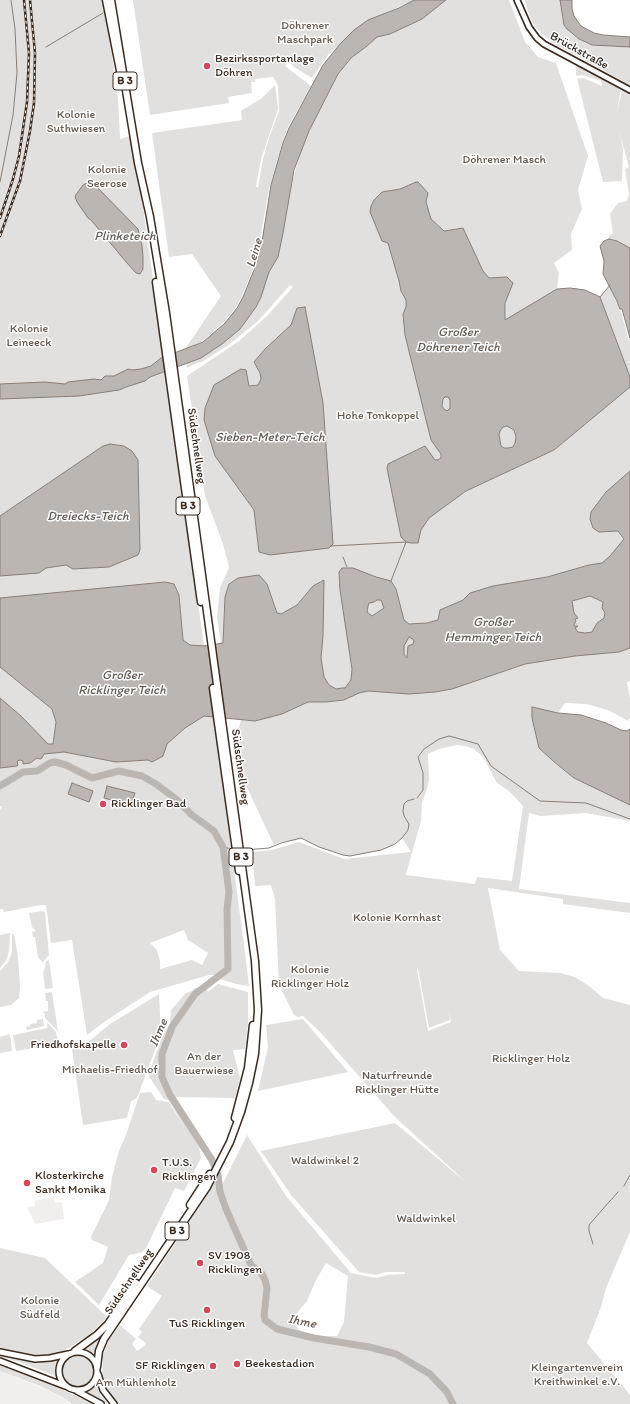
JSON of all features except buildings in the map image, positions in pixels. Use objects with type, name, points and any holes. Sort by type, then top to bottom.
[{"type":"highway","points":[[106,0],[124,92]]},
{"type":"highway","name":"B 3","points":[[110,0],[133,137]]},
{"type":"highway","name":"B 3","points":[[116,29],[124,92],[133,137]]},
{"type":"highway","name":"Südschnellweg","points":[[73,1352],[110,1325],[121,1311],[217,1165],[232,1126],[245,1082],[252,1039],[256,996],[255,976],[150,217],[135,153],[133,137]]},
{"type":"highway","name":"Südschnellweg","points":[[98,1370],[101,1345],[110,1325]]},
{"type":"main road","points":[[0,1352],[35,1359],[50,1358],[73,1352]]},
{"type":"main road","name":"B 3","points":[[98,1370],[93,1383],[89,1387],[78,1390],[70,1388],[61,1379],[59,1369],[63,1359],[73,1352],[85,1352],[93,1358],[98,1370],[103,1390],[114,1404]]},
{"type":"main road","points":[[0,1361],[70,1388],[101,1404]]},
{"type":"street","name":"Brückstraße","points":[[517,0],[529,27],[537,38],[544,44],[630,90]]},
{"type":"shaded area","points":[[54,1197],[55,1203],[62,1202],[64,1219],[35,1224],[27,1207],[35,1206],[34,1201]]},
{"type":"shaded area","points":[[0,1371],[45,1389],[71,1404],[0,1404]]},
{"type":"green space","points":[[0,0],[104,0],[118,97],[120,139],[133,135],[204,646],[190,645],[183,640],[179,595],[145,584],[0,598],[0,576],[39,573],[46,568],[66,565],[73,569],[138,555],[140,550],[138,460],[103,446],[0,516]]},
{"type":"green space","name":"Döhrener Maschpark","points":[[133,0],[414,0],[362,24],[328,55],[312,78],[294,67],[288,61],[285,66],[311,86],[288,127],[282,144],[269,189],[255,264],[242,296],[236,307],[224,322],[203,341],[185,349],[221,296],[192,254],[169,257],[152,133],[242,120],[241,111],[262,98],[275,85],[278,109],[261,159],[256,187],[258,187],[263,159],[279,111],[278,85],[273,77],[255,79],[255,82],[251,82],[252,93],[228,97],[229,103],[150,115]]},
{"type":"green space","points":[[446,0],[509,0],[525,42],[538,57],[556,63],[588,156],[578,190],[582,209],[571,234],[572,250],[554,263],[559,273],[557,289],[505,321],[507,277],[489,278],[483,271],[463,228],[444,231],[431,219],[425,201],[416,182],[400,189],[382,192],[388,243],[401,291],[406,300],[406,307],[403,314],[405,335],[431,439],[441,454],[441,458],[435,460],[421,530],[429,518],[466,491],[554,450],[630,387],[630,471],[606,492],[593,510],[599,532],[618,531],[624,539],[602,563],[589,565],[547,577],[493,586],[471,593],[463,600],[453,604],[438,620],[427,623],[410,624],[404,620],[396,589],[391,581],[376,577],[345,616],[352,669],[351,680],[345,688],[336,689],[329,685],[324,677],[321,658],[323,636],[323,580],[313,586],[297,605],[281,614],[277,613],[267,584],[238,578],[229,583],[225,597],[223,643],[221,644],[217,617],[220,588],[229,567],[223,544],[205,496],[187,376],[239,341],[267,316],[293,287],[290,285],[258,321],[230,344],[202,362],[187,368],[186,364],[214,350],[240,329],[261,297],[269,272],[278,257],[291,187],[300,154],[309,131],[338,74],[351,58],[377,37],[390,34],[422,19]],"holes":[[[297,308],[323,403],[325,436],[259,552],[254,510],[215,456],[204,420],[248,379],[249,386],[258,385],[261,380],[260,373],[254,362],[265,349],[291,325]]]},
{"type":"green space","points":[[524,0],[560,0],[564,25],[572,34],[585,43],[592,45],[630,47],[630,85],[551,42],[535,27]]},
{"type":"green space","points":[[576,64],[621,89],[616,116],[622,90],[630,94],[630,248],[617,241],[609,239],[609,235],[613,234],[610,214],[618,203],[627,201],[629,194],[625,169],[629,167],[619,131],[623,149],[622,181],[603,182],[577,79],[583,78],[602,86],[601,81],[582,75],[576,76]]},
{"type":"green space","points":[[610,285],[620,309],[628,337],[627,338],[628,340],[630,339],[630,377],[600,297]]},
{"type":"green space","points":[[445,397],[450,399],[450,408],[447,411],[442,406],[443,399]]},
{"type":"green space","points":[[507,426],[514,430],[516,437],[513,447],[504,448],[501,446],[499,435],[503,427]]},
{"type":"green space","points":[[590,596],[603,602],[603,611],[605,613],[604,618],[597,623],[592,632],[578,632],[574,628],[577,626],[574,625],[576,616],[572,601]]},
{"type":"green space","points":[[381,600],[384,608],[372,616],[367,612],[368,606],[369,603]]},
{"type":"green space","points":[[409,637],[414,640],[407,658],[404,654],[404,646]]},
{"type":"green space","points":[[630,648],[630,681],[627,682],[630,699],[630,718],[628,721],[608,710],[586,704],[565,703],[558,713],[532,707],[539,748],[553,762],[574,778],[630,805],[630,821],[586,813],[541,816],[529,813],[519,889],[630,903],[630,913],[563,904],[563,899],[488,888],[500,950],[519,971],[560,973],[575,977],[603,998],[630,1005],[630,1232],[606,1288],[601,1307],[587,1343],[630,1395],[630,1404],[119,1404],[113,1399],[102,1378],[103,1356],[109,1340],[120,1325],[136,1339],[132,1344],[137,1351],[145,1345],[146,1343],[138,1337],[142,1332],[139,1329],[162,1296],[147,1286],[216,1181],[220,1189],[247,1135],[286,1196],[351,1273],[376,1278],[387,1275],[405,1274],[405,1272],[386,1272],[375,1275],[359,1272],[291,1195],[261,1151],[395,1123],[467,1183],[394,1116],[321,1033],[303,1016],[298,1017],[294,1015],[279,985],[275,899],[271,885],[255,886],[252,852],[272,850],[299,842],[344,859],[411,852],[402,838],[388,848],[350,856],[319,847],[301,838],[294,841],[280,842],[274,845],[243,779],[238,755],[238,731],[241,720],[255,721],[282,714],[308,702],[344,700],[358,693],[368,691],[409,694],[452,689],[525,664],[575,656],[619,652]],"holes":[[[457,745],[474,749],[483,757],[497,783],[509,791],[523,806],[512,881],[477,877],[475,884],[406,875],[421,821],[422,803],[429,780],[428,754],[439,749]],[[418,968],[429,1028],[450,1020],[448,1010],[451,1022],[428,1031]],[[326,1263],[348,1276],[344,1322],[337,1336],[318,1336],[301,1332],[291,1320],[307,1301],[316,1280]]]},
{"type":"green space","points":[[0,667],[52,709],[56,722],[53,745],[48,744],[21,716],[0,698]]},
{"type":"green space","points":[[204,716],[214,716],[249,986],[236,984],[213,975],[209,975],[150,992],[87,1035],[72,940],[51,943],[46,905],[4,912],[3,909],[0,909],[0,810],[2,806],[0,806],[0,768],[17,766],[17,761],[20,760],[23,761],[23,764],[30,763],[44,754],[64,752],[116,762],[148,760],[162,756],[167,744],[185,728]],"holes":[[[184,930],[188,940],[208,953],[202,965],[192,960],[160,969],[160,961],[157,950],[150,943]]]},
{"type":"green space","points":[[45,912],[49,955],[42,963],[38,957],[35,937],[33,937],[32,932],[36,931],[32,927],[29,913]]},
{"type":"green space","points":[[10,933],[9,951],[6,961],[0,968],[0,935]]},
{"type":"green space","points":[[12,934],[14,934],[18,957],[20,986],[19,998],[11,1005],[0,1007],[0,971],[8,962],[12,952]]},
{"type":"green space","points":[[49,960],[53,988],[45,989],[43,972],[46,961]]},
{"type":"green space","name":"An der Bauerwiese","points":[[218,984],[248,992],[248,1024],[245,1049],[233,1050],[240,1078],[235,1098],[175,1097],[173,1094],[174,1097],[172,1098],[163,1077],[163,1054],[173,1027],[195,995],[206,987],[208,992]]},
{"type":"green space","name":"T.U.S. Ricklingen","points":[[194,988],[202,988],[188,1001],[171,1027],[161,1054],[162,1078],[171,1099],[199,1146],[201,1158],[184,1191],[175,1188],[146,1248],[142,1252],[129,1255],[99,1305],[75,1282],[103,1263],[108,1247],[92,1240],[91,1237],[109,1200],[112,1177],[119,1151],[140,1093],[151,1092],[156,1100],[169,1102],[185,1129],[169,1100],[164,1099],[148,1075],[163,1035],[170,1024],[171,1010],[186,993],[192,991]]},
{"type":"green space","points":[[52,992],[58,1031],[45,1018],[45,1013],[43,1013],[48,1011],[48,1001],[46,1001],[45,993]]},
{"type":"green space","name":"Michaelis-Friedhof","points":[[159,994],[161,1034],[137,1098],[131,1101],[127,1118],[83,1125],[72,1049],[86,1044],[110,1024]]},
{"type":"green space","points":[[43,1019],[44,1026],[27,1030],[26,1027],[30,1026],[30,1024],[37,1023],[37,1020]]},
{"type":"green space","points":[[303,1019],[348,1072],[258,1091],[268,1047],[266,1025]]},
{"type":"green space","points":[[47,1022],[56,1032],[58,1044],[16,1051],[13,1035],[47,1028]]},
{"type":"green space","points":[[10,1034],[12,1051],[0,1053],[0,1037]]},
{"type":"green space","name":"Kolonie Südfeld","points":[[0,1248],[45,1258],[107,1317],[87,1337],[63,1351],[52,1354],[35,1355],[0,1348]]},
{"type":"green space","points":[[106,1331],[95,1357],[89,1351],[83,1349]]},
{"type":"green space","points":[[79,1353],[91,1358],[96,1370],[91,1382],[79,1387],[67,1382],[62,1370],[67,1358]]},
{"type":"green space","points":[[0,1355],[28,1360],[61,1358],[56,1364],[55,1371],[57,1372],[58,1377],[16,1361],[0,1357]]},
{"type":"green space","points":[[0,1364],[36,1378],[94,1404],[72,1404],[40,1386],[0,1371]]},
{"type":"green space","points":[[96,1385],[101,1396],[109,1404],[81,1392]]},
{"type":"water","points":[[414,0],[446,0],[422,19],[390,34],[377,37],[351,58],[338,74],[309,131],[294,170],[278,257],[269,272],[261,297],[256,307],[240,329],[222,344],[201,358],[119,390],[79,396],[0,399],[0,384],[45,382],[65,384],[68,382],[94,379],[101,380],[105,376],[114,376],[128,369],[141,369],[151,366],[161,358],[203,342],[225,323],[237,308],[243,297],[256,265],[261,248],[271,185],[283,143],[289,128],[323,65],[354,30],[368,20],[399,8]]},
{"type":"water","points":[[560,0],[572,0],[574,16],[581,26],[594,33],[630,37],[630,47],[592,45],[579,39],[564,25]]},
{"type":"water","name":"Plinketeich","points":[[89,182],[94,184],[138,229],[143,257],[143,269],[140,274],[136,273],[127,263],[88,218],[77,202],[75,196],[83,185]]},
{"type":"water","name":"Großer Döhrener Teich","points":[[418,182],[428,193],[426,202],[431,219],[444,231],[463,228],[483,271],[489,278],[507,277],[513,283],[505,303],[505,320],[557,289],[570,288],[585,290],[600,297],[630,377],[630,387],[554,450],[466,491],[429,518],[421,530],[418,543],[406,542],[401,537],[387,468],[388,464],[425,446],[435,460],[441,458],[441,454],[431,440],[405,335],[403,314],[406,307],[406,300],[401,291],[388,243],[382,241],[370,212],[374,200],[382,192],[400,189]],"holes":[[[448,397],[450,400],[450,408],[447,411],[442,406],[443,399]],[[507,426],[514,430],[516,437],[513,447],[504,448],[501,446],[499,435],[503,427]]]},
{"type":"water","points":[[609,239],[617,241],[630,248],[630,338],[622,309],[620,309],[603,274],[604,261],[600,246],[604,241]]},
{"type":"water","name":"Sieben-Meter-Teich","points":[[305,307],[323,403],[333,544],[329,548],[270,555],[259,552],[254,510],[215,456],[204,420],[205,408],[214,385],[241,369],[246,370],[249,386],[258,385],[261,379],[260,373],[254,362],[265,349],[291,325],[297,308]]},
{"type":"water","name":"Dreiecks-Teich","points":[[110,444],[124,446],[132,451],[138,460],[140,550],[138,555],[109,567],[73,569],[66,565],[46,568],[39,573],[0,576],[0,516],[103,446]]},
{"type":"water","name":"Großer Ricklinger Teich","points":[[630,471],[630,648],[619,652],[575,656],[525,664],[452,689],[435,692],[409,694],[368,691],[359,693],[344,700],[308,702],[282,714],[255,721],[204,716],[185,728],[167,744],[163,756],[152,762],[148,760],[116,762],[64,752],[44,754],[42,758],[37,758],[30,763],[23,764],[23,761],[20,760],[17,761],[17,766],[0,768],[0,698],[21,716],[48,744],[53,744],[56,722],[52,709],[0,667],[0,598],[165,582],[174,584],[179,595],[183,640],[190,645],[204,646],[223,643],[225,597],[229,584],[238,578],[259,575],[267,584],[277,613],[281,614],[297,605],[313,586],[324,580],[321,658],[324,677],[329,685],[336,689],[345,688],[351,680],[352,669],[340,590],[339,572],[342,568],[353,568],[391,581],[396,589],[404,620],[409,624],[427,623],[438,620],[440,610],[463,600],[470,593],[493,586],[547,577],[589,565],[602,563],[624,539],[618,531],[599,532],[593,528],[590,519],[591,512],[606,492]],"holes":[[[590,596],[603,602],[602,608],[605,613],[604,618],[597,623],[592,632],[578,632],[575,628],[578,626],[574,626],[576,621],[575,619],[578,618],[574,613],[572,601]],[[381,600],[384,608],[372,616],[367,612],[368,606],[369,603]],[[409,637],[414,640],[413,644],[408,646],[407,658],[404,654],[404,646]]]},
{"type":"water","points":[[532,707],[558,713],[581,715],[606,723],[621,730],[627,731],[630,729],[630,805],[574,778],[539,748],[532,718]]},
{"type":"water","points":[[72,783],[93,791],[89,802],[68,794]]},
{"type":"water","points":[[107,786],[135,793],[131,805],[104,798]]},
{"type":"waterway","points":[[0,182],[13,115],[17,73],[15,29],[11,0]]},
{"type":"waterway","points":[[46,47],[103,13]]},
{"type":"waterway","points":[[600,297],[610,285]]},
{"type":"waterway","points":[[331,546],[406,542],[391,581]]},
{"type":"waterway","points":[[343,557],[347,567]]},
{"type":"waterway","points":[[417,798],[423,790],[423,773],[418,757],[424,749],[439,739],[449,736],[478,744],[491,766],[540,801],[586,803],[630,819]]},
{"type":"waterway","name":"Ihme","points":[[0,786],[23,772],[37,771],[50,763],[55,762],[66,765],[92,778],[119,771],[142,776],[156,784],[176,799],[192,815],[214,831],[223,847],[229,892],[227,909],[228,969],[195,994],[172,1027],[162,1054],[162,1077],[170,1095],[212,1160],[218,1175],[220,1192],[226,1209],[251,1265],[262,1274],[265,1280],[267,1288],[264,1316],[265,1320],[277,1329],[314,1338],[369,1347],[396,1354],[430,1374],[447,1392],[453,1404]]},
{"type":"waterway","points":[[245,850],[269,848],[301,838],[319,847],[343,855],[350,856],[381,850],[395,844],[408,830],[409,824],[403,811],[404,804],[407,801],[414,799]]},
{"type":"waterway","points":[[223,847],[232,849]]},
{"type":"waterway","points":[[624,1186],[630,1175]]},
{"type":"waterway","points":[[593,1244],[589,1231],[589,1225],[618,1192]]},
{"type":"railway","points":[[0,218],[19,156],[27,102],[29,53],[24,0]]},
{"type":"railway","points":[[0,236],[20,181],[34,103],[35,53],[30,0]]},
{"type":"place","name":"Bezirkssportanlage Döhren","points":[[207,66]]},
{"type":"place","name":"Ricklinger Bad","points":[[103,804]]},
{"type":"place","name":"Friedhofskapelle","points":[[124,1045]]},
{"type":"place","name":"T.U.S. Ricklingen","points":[[154,1170]]},
{"type":"place","name":"Klosterkirche Sankt Monika","points":[[27,1183]]},
{"type":"place","name":"SV 1908 Ricklingen","points":[[200,1263]]},
{"type":"place","name":"TuS Ricklingen","points":[[207,1310]]},
{"type":"place","name":"Beekestadion","points":[[237,1364]]},
{"type":"place","name":"SF Ricklingen","points":[[213,1366]]},
{"type":"park label","name":"Kolonie Suthwiesen","points":[[76,122]]},
{"type":"park label","name":"Döhrener Masch","points":[[504,160]]},
{"type":"park label","name":"Kolonie Seerose","points":[[107,177]]},
{"type":"park label","name":"Kolonie Leineeck","points":[[29,336]]},
{"type":"park label","name":"Hohe Tonkoppel","points":[[378,416]]},
{"type":"park label","name":"Kolonie Kornhast","points":[[397,918]]},
{"type":"park label","name":"Kolonie Ricklinger Holz","points":[[310,977]]},
{"type":"park label","name":"Ricklinger Holz","points":[[531,1059]]},
{"type":"park label","name":"Naturfreunde Ricklinger Hütte","points":[[397,1083]]},
{"type":"park label","name":"Waldwinkel 2","points":[[325,1161]]},
{"type":"park label","name":"Waldwinkel","points":[[426,1219]]},
{"type":"park label","name":"Kleingartenverein Kreithwinkel e.V.","points":[[577,1375]]},
{"type":"park label","name":"Am Mühlenholz","points":[[136,1383]]},
{"type":"water label","name":"Leine","points":[[255,253]]},
{"type":"water label","name":"Großer Hemminger Teich","points":[[493,630]]}]
